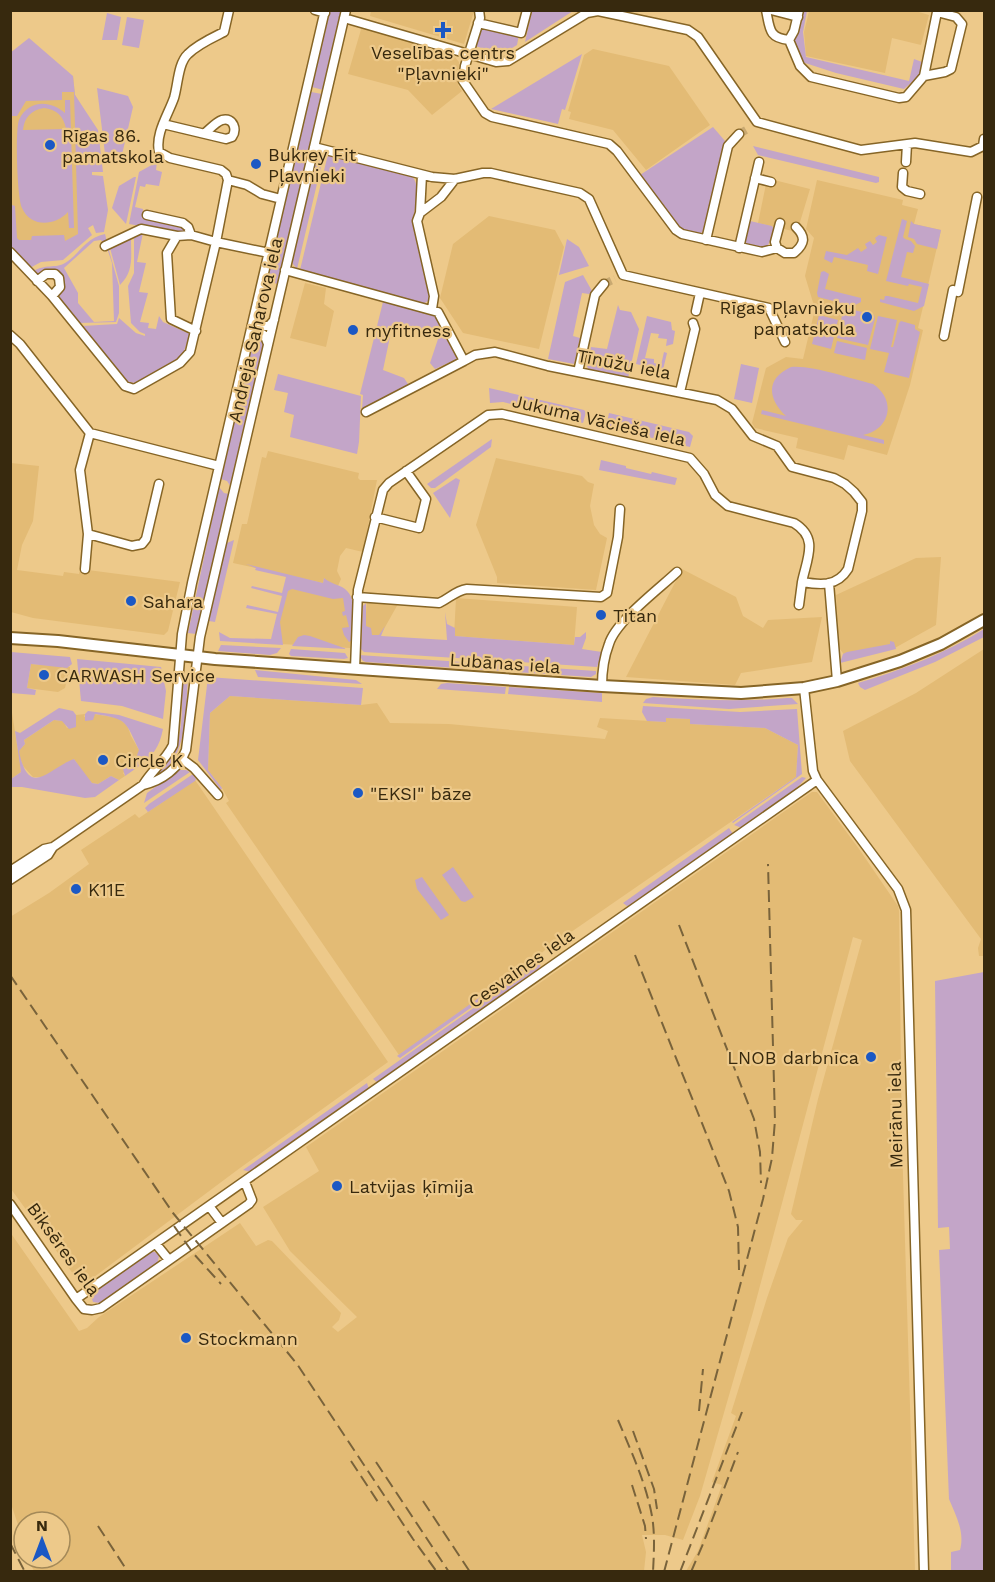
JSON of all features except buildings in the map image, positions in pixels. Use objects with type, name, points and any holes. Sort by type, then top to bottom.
[{"type":"main road","name":"Lubānas iela","points":[[10,638],[58,641],[180,656],[727,694],[804,688],[837,681],[920,652],[984,620]]},
{"type":"street","points":[[10,252],[52,296],[129,389],[140,387],[185,360],[190,352],[196,331],[228,180],[226,174],[221,170],[170,158],[159,152],[158,147],[183,60],[190,52],[224,32],[229,10]]},
{"type":"street","points":[[479,10],[464,81],[485,113],[492,117],[609,144],[617,151],[681,234],[762,252],[777,248],[785,253],[794,254],[804,241],[802,233],[796,227]]},
{"type":"street","points":[[478,23],[521,33],[527,10]]},
{"type":"street","points":[[766,10],[774,36],[789,40]]},
{"type":"street","points":[[771,10],[798,14],[789,40]]},
{"type":"street","name":"Andreja Saharova iela","points":[[143,785],[149,774],[165,759],[172,745],[182,634],[192,584],[269,253],[322,11]]},
{"type":"street","points":[[345,14],[496,62],[508,61],[593,11],[688,30],[698,37],[757,122],[861,150],[925,144],[970,156],[984,144]]},
{"type":"street","points":[[789,40],[800,66],[811,77],[906,98],[924,76],[934,11],[956,16],[960,20],[961,29],[951,69],[924,76]]},
{"type":"street","name":"Andreja Saharova iela","points":[[182,759],[187,741],[200,637],[345,14]]},
{"type":"street","points":[[748,129],[757,122]]},
{"type":"street","points":[[164,124],[205,133]]},
{"type":"street","points":[[706,240],[728,146],[739,134]]},
{"type":"street","points":[[906,162],[908,144]]},
{"type":"street","points":[[314,147],[422,175],[455,179],[491,173],[580,193],[588,200],[619,277],[769,308],[785,342]]},
{"type":"street","points":[[740,248],[759,162]]},
{"type":"street","points":[[903,173],[902,187],[907,191],[920,194]]},
{"type":"street","points":[[422,175],[420,213],[417,221],[434,296],[432,309]]},
{"type":"street","points":[[755,178],[771,182]]},
{"type":"street","points":[[420,213],[441,197],[455,179]]},
{"type":"street","points":[[228,180],[281,199]]},
{"type":"street","points":[[944,336],[953,290],[958,291],[977,197]]},
{"type":"street","points":[[147,215],[183,223],[188,227],[191,235]]},
{"type":"street","points":[[777,248],[780,223]]},
{"type":"street","points":[[105,246],[141,229],[177,236],[191,235],[269,253]]},
{"type":"street","points":[[177,236],[167,253],[171,319],[196,331]]},
{"type":"street","points":[[285,270],[432,309],[441,315],[464,361]]},
{"type":"street","points":[[37,281],[51,273],[59,278],[60,287],[52,296]]},
{"type":"street","points":[[578,372],[595,295],[604,284]]},
{"type":"street","points":[[696,311],[700,293]]},
{"type":"street","points":[[255,314],[256,320],[262,326],[269,326],[274,320]]},
{"type":"street","points":[[680,392],[695,329],[693,322]]},
{"type":"street","points":[[249,339],[252,335],[261,333],[265,336],[268,345]]},
{"type":"street","points":[[10,335],[20,344],[90,433],[219,466]]},
{"type":"street","name":"Tīnūžu iela","points":[[366,412],[475,355],[495,352],[578,372],[717,400],[732,409],[753,436],[777,446],[792,467],[834,478],[855,492],[862,502],[862,511],[848,570],[837,582],[829,584]]},
{"type":"street","name":"Jukuma Vācieša iela","points":[[355,669],[357,597],[383,489],[388,483],[482,418],[495,414],[690,458],[698,465],[715,495],[728,506],[794,523],[803,528],[809,535],[810,544],[801,582]]},
{"type":"street","points":[[85,569],[88,534],[80,470],[90,433]]},
{"type":"street","points":[[375,517],[420,528],[426,499],[406,471]]},
{"type":"street","points":[[88,534],[132,546],[142,544],[146,538],[159,484]]},
{"type":"street","points":[[357,597],[439,603],[447,600],[457,591],[467,589],[601,597],[607,592],[618,537],[620,509]]},
{"type":"street","points":[[602,686],[609,642],[615,632],[636,608],[677,572]]},
{"type":"street","points":[[799,605],[801,582],[829,584],[837,681]]},
{"type":"street","name":"Meirānu iela","points":[[804,688],[813,771],[817,780],[898,889],[906,910],[924,1572]]},
{"type":"street","points":[[10,871],[44,849],[53,847],[143,785],[155,782],[182,759],[200,774],[218,795]]},
{"type":"street","name":"Cesvaines iela","points":[[76,1299],[817,780]]},
{"type":"street","points":[[10,880],[48,855],[53,847]]},
{"type":"street","points":[[156,1244],[169,1260],[252,1200],[245,1182]]},
{"type":"street","name":"Biksēres iela","points":[[10,1204],[84,1309],[101,1308],[169,1260]]},
{"type":"street","points":[[210,1206],[222,1223]]},
{"type":"shaded area","points":[[912,10],[929,15],[921,45],[892,38],[885,73],[806,56],[804,32],[809,11]]},
{"type":"shaded area","points":[[330,11],[342,11],[323,90],[312,87]]},
{"type":"shaded area","name":"Veselības centrs \"Pļavnieki\"","points":[[371,11],[474,11],[464,44],[370,16]]},
{"type":"shaded area","points":[[532,11],[573,11],[525,42]]},
{"type":"shaded area","points":[[801,11],[807,11],[803,32],[806,57],[909,81],[914,59],[922,62],[920,75],[904,89],[836,73],[802,62],[793,42]]},
{"type":"shaded area","points":[[107,13],[121,17],[117,40],[102,40]]},
{"type":"shaded area","points":[[127,17],[144,20],[139,48],[122,45]]},
{"type":"shaded area","points":[[362,26],[454,56],[459,62],[458,85],[462,91],[432,115],[408,90],[348,74]]},
{"type":"shaded area","points":[[482,27],[519,35],[517,45],[502,54],[475,46],[479,29]]},
{"type":"shaded area","points":[[29,38],[73,76],[75,95],[98,130],[103,172],[92,172],[92,175],[103,176],[108,210],[104,232],[96,233],[93,225],[88,228],[92,235],[63,260],[41,262],[28,269],[13,251],[11,245],[10,207],[12,205],[15,206],[19,240],[31,240],[32,236],[64,235],[65,241],[78,234],[74,92],[62,92],[62,100],[26,101],[17,116],[11,116],[10,53]]},
{"type":"shaded area","points":[[593,49],[669,66],[710,125],[646,170],[613,130],[569,119],[571,112],[568,111],[584,55]]},
{"type":"shaded area","points":[[582,54],[565,110],[562,109],[558,124],[491,109]]},
{"type":"shaded area","name":"Rīgas 86. pamatskola","points":[[73,76],[75,95],[89,118],[94,224],[60,247],[19,254],[10,209],[10,90]]},
{"type":"shaded area","points":[[97,88],[128,96],[133,107],[121,159],[105,154]]},
{"type":"shaded area","points":[[311,92],[322,94],[278,284],[270,282],[268,286],[266,285]]},
{"type":"shaded area","points":[[65,100],[70,100],[74,228],[69,228],[68,212],[63,217],[50,222],[37,222],[31,219],[20,202],[18,178],[18,126],[23,113],[34,105],[47,104],[65,113]],"holes":[[[39,109],[48,109],[61,117],[66,129],[23,130],[27,118],[32,113]]]},
{"type":"shaded area","points":[[713,127],[725,141],[703,231],[700,234],[682,231],[640,175]]},
{"type":"shaded area","points":[[753,146],[879,177],[879,182],[758,155]]},
{"type":"shaded area","points":[[324,154],[297,269],[293,264],[293,258],[316,158]]},
{"type":"shaded area","points":[[328,154],[411,175],[414,179],[417,190],[414,227],[430,292],[428,301],[423,304],[300,270]]},
{"type":"shaded area","points":[[157,162],[156,170],[162,172],[159,186],[146,184],[145,187],[140,186],[135,207],[143,209],[142,218],[183,228],[185,231],[180,233],[129,224],[139,172]]},
{"type":"shaded area","points":[[136,177],[126,224],[112,208],[119,186]]},
{"type":"shaded area","points":[[774,180],[810,189],[797,232],[758,223],[766,184]]},
{"type":"shaded area","name":"Rīgas Pļavnieku pamatskola","points":[[817,180],[903,200],[902,205],[918,209],[914,224],[941,230],[918,328],[923,330],[910,385],[887,455],[848,445],[844,460],[796,448],[798,438],[755,428],[752,423],[766,368],[786,357],[803,359],[815,309],[805,276],[814,238],[806,229]]},
{"type":"shaded area","points":[[489,216],[555,230],[564,247],[539,349],[463,333],[440,298],[453,244]]},
{"type":"shaded area","points":[[902,219],[907,221],[903,237],[915,246],[913,253],[907,252],[901,277],[929,284],[924,306],[914,311],[880,302],[880,299],[884,300],[885,296],[888,296],[918,303],[922,287],[886,281]]},
{"type":"shaded area","points":[[750,221],[772,226],[775,231],[767,247],[759,250],[746,245]]},
{"type":"shaded area","points":[[911,221],[914,224],[941,230],[937,249],[917,244],[914,239],[908,237]]},
{"type":"shaded area","points":[[143,233],[137,262],[146,263],[139,292],[148,293],[140,322],[149,323],[148,328],[156,329],[159,316],[163,322],[190,334],[182,357],[135,383],[128,382],[82,326],[117,324],[119,318],[136,333],[145,336],[131,323],[128,286],[134,273],[134,238]]},
{"type":"shaded area","points":[[105,234],[107,242],[104,244],[101,240],[94,241],[64,268],[78,293],[78,303],[94,322],[114,321],[112,263],[108,247],[119,286],[119,313],[116,322],[79,323],[55,296],[58,272],[37,277],[32,272],[65,263],[92,239]]},
{"type":"shaded area","points":[[879,235],[887,237],[878,274],[867,271],[868,265],[834,257],[832,263],[824,259],[826,251],[847,255],[858,248],[861,252],[867,248],[865,244],[870,241],[873,245],[877,242],[875,238]]},
{"type":"shaded area","points":[[131,239],[130,269],[120,285],[110,248]]},
{"type":"shaded area","points":[[567,239],[579,247],[589,266],[559,275]]},
{"type":"shaded area","points":[[821,272],[829,274],[825,289],[861,298],[861,302],[853,306],[818,297]]},
{"type":"shaded area","points":[[583,275],[592,291],[589,294],[582,293],[573,336],[580,338],[574,364],[548,359],[565,282]]},
{"type":"shaded area","points":[[305,283],[326,288],[324,304],[334,311],[326,347],[290,338]]},
{"type":"shaded area","points":[[383,302],[437,315],[457,359],[435,369],[430,363],[439,336],[399,324],[397,332],[391,332],[383,370],[404,378],[410,387],[362,409],[363,395],[360,394]]},
{"type":"shaded area","points":[[618,305],[620,310],[631,312],[639,329],[628,378],[589,371],[587,366],[591,347],[607,349]]},
{"type":"shaded area","points":[[846,308],[874,315],[868,345],[837,338],[843,311]]},
{"type":"shaded area","points":[[819,315],[838,320],[831,349],[812,344]]},
{"type":"shaded area","points":[[647,316],[671,322],[672,330],[675,331],[673,344],[666,346],[667,339],[658,338],[659,334],[651,333],[645,358],[654,359],[654,363],[661,365],[664,352],[667,353],[663,370],[636,364]]},
{"type":"shaded area","points":[[878,316],[897,320],[891,347],[893,347],[901,321],[915,325],[915,329],[920,332],[909,378],[884,372],[889,353],[870,349]]},
{"type":"shaded area","points":[[257,338],[264,343],[231,487],[227,481],[221,479],[253,340]]},
{"type":"shaded area","points":[[837,341],[867,348],[865,360],[834,353]]},
{"type":"shaded area","points":[[741,364],[759,368],[752,403],[734,399]]},
{"type":"shaded area","points":[[791,367],[821,370],[873,384],[885,398],[888,406],[887,414],[879,427],[863,435],[884,440],[884,444],[761,414],[762,410],[786,416],[776,403],[772,390],[777,377]]},
{"type":"shaded area","points":[[278,374],[361,396],[357,454],[290,437],[294,415],[284,412],[288,393],[274,390]]},
{"type":"shaded area","points":[[489,388],[584,410],[586,412],[583,423],[503,402],[490,403]]},
{"type":"shaded area","points":[[609,413],[689,432],[693,436],[690,447],[606,427]]},
{"type":"shaded area","points":[[492,439],[491,447],[435,488],[427,484]]},
{"type":"shaded area","points":[[268,451],[359,473],[360,480],[377,480],[363,552],[346,548],[340,556],[337,571],[341,579],[338,586],[328,583],[324,578],[323,583],[233,563],[242,524],[247,524],[262,457],[266,458]]},
{"type":"shaded area","points":[[496,458],[582,476],[594,484],[590,506],[594,525],[600,534],[607,538],[596,590],[497,583],[497,577],[476,525]]},
{"type":"shaded area","points":[[601,460],[651,474],[652,472],[677,478],[675,485],[599,470]]},
{"type":"shaded area","points":[[11,463],[39,466],[33,521],[22,545],[17,570],[63,576],[64,572],[79,574],[80,569],[180,582],[168,631],[164,635],[33,618],[11,612]]},
{"type":"shaded area","points":[[456,478],[460,480],[450,518],[433,493]]},
{"type":"shaded area","points":[[219,487],[224,493],[229,494],[196,634],[188,633]]},
{"type":"shaded area","points":[[234,540],[215,622],[209,621],[225,548],[227,543]]},
{"type":"shaded area","points":[[941,557],[936,625],[893,649],[846,657],[839,648],[836,595],[916,558]]},
{"type":"shaded area","points":[[246,564],[323,583],[324,578],[345,589],[353,606],[351,641],[349,642],[344,635],[342,628],[349,627],[346,615],[343,616],[342,612],[345,611],[343,598],[333,599],[292,589],[288,591],[280,622],[283,645],[220,641],[219,632],[230,638],[271,639],[277,614],[246,608],[247,605],[278,612],[282,596],[251,588],[252,586],[282,593],[286,577],[255,570],[256,568]]},
{"type":"shaded area","points":[[682,569],[736,597],[743,616],[763,628],[768,620],[822,617],[812,662],[741,673],[735,685],[626,677]]},
{"type":"shaded area","points":[[297,584],[346,595],[351,617],[350,648],[281,644],[278,622],[285,589]]},
{"type":"shaded area","points":[[456,598],[577,607],[574,645],[454,636]]},
{"type":"shaded area","points":[[367,600],[398,604],[380,636],[372,635],[365,627]]},
{"type":"shaded area","points":[[366,603],[366,626],[371,628],[372,635],[379,635],[385,626],[381,636],[447,640],[445,612],[447,624],[455,628],[455,636],[574,645],[575,637],[580,637],[586,632],[582,649],[602,652],[597,667],[364,652],[361,649],[363,606]]},
{"type":"shaded area","points":[[984,629],[984,637],[935,662],[865,690],[858,683],[923,660]]},
{"type":"shaded area","points":[[304,635],[347,649],[292,646],[298,637]]},
{"type":"shaded area","points":[[890,641],[894,642],[896,649],[840,663],[843,654],[847,652],[890,644]]},
{"type":"shaded area","points":[[221,645],[281,648],[277,653],[270,655],[218,651]]},
{"type":"shaded area","points":[[291,649],[345,653],[348,658],[291,656],[289,654]]},
{"type":"shaded area","points":[[984,649],[984,956],[979,956],[978,948],[981,939],[850,761],[843,731],[916,693]]},
{"type":"shaded area","points":[[11,652],[70,657],[72,664],[67,668],[31,664],[27,688],[36,690],[35,695],[11,693]]},
{"type":"shaded area","points":[[359,655],[596,671],[596,674],[591,677],[366,662]]},
{"type":"shaded area","points":[[77,659],[161,667],[166,691],[163,719],[122,706],[81,701]]},
{"type":"shaded area","points":[[31,664],[70,667],[70,675],[68,675],[65,688],[58,692],[27,688]]},
{"type":"shaded area","points":[[255,670],[356,680],[362,684],[258,677]]},
{"type":"shaded area","points":[[183,677],[188,678],[185,721],[178,749],[172,762],[163,772],[150,780],[172,755],[179,737]]},
{"type":"shaded area","points":[[208,677],[363,688],[361,705],[230,696],[210,713],[208,770],[222,788],[221,790],[198,760]]},
{"type":"shaded area","points":[[441,684],[506,687],[505,694],[437,689]]},
{"type":"shaded area","points":[[509,687],[602,693],[602,702],[508,694]]},
{"type":"shaded area","points":[[230,696],[361,705],[377,703],[390,723],[449,724],[605,739],[608,731],[597,727],[600,718],[666,722],[666,718],[690,719],[690,724],[765,728],[798,745],[796,777],[545,950],[399,1055],[226,803],[229,801],[222,788],[208,770],[210,713]]},
{"type":"shaded area","points":[[653,697],[720,700],[792,698],[798,704],[729,709],[643,703],[646,699]]},
{"type":"shaded area","points":[[10,700],[18,751],[25,744],[24,740],[54,720],[63,721],[67,728],[76,723],[76,715],[85,714],[84,717],[94,714],[118,718],[127,725],[139,750],[140,760],[129,767],[123,773],[125,776],[119,780],[111,776],[98,784],[88,780],[74,759],[45,777],[33,777],[23,766],[19,755],[21,772],[11,779]]},
{"type":"shaded area","points":[[643,706],[740,712],[797,709],[802,774],[733,823],[796,777],[798,745],[765,728],[690,724],[690,719],[666,718],[666,722],[647,721],[642,712]]},
{"type":"shaded area","points":[[59,708],[73,711],[76,715],[76,727],[69,729],[62,721],[54,720],[24,740],[25,744],[19,751],[23,766],[34,778],[41,777],[74,759],[92,783],[98,784],[111,776],[119,780],[95,797],[85,798],[11,787],[11,779],[21,772],[15,731],[20,733]]},
{"type":"shaded area","points":[[88,711],[119,715],[163,729],[161,738],[150,757],[125,776],[123,769],[125,764],[129,767],[140,760],[137,755],[139,750],[128,727],[120,720],[95,714],[93,720],[85,721],[85,714]]},
{"type":"shaded area","points":[[179,770],[190,772],[144,803],[147,793]]},
{"type":"shaded area","points":[[193,774],[195,781],[148,812],[145,808],[149,804]]},
{"type":"shaded area","points":[[802,777],[806,778],[791,794],[742,828],[734,825]]},
{"type":"shaded area","points":[[195,780],[388,1062],[240,1168],[82,1286],[11,1189],[10,917],[89,864],[81,850],[135,814],[139,818]]},
{"type":"shaded area","points":[[812,792],[817,792],[859,849],[898,906],[899,911],[902,1142],[915,1571],[686,1571],[698,1551],[722,1485],[712,1482],[736,1416],[731,1413],[767,1298],[788,1238],[803,1220],[796,1220],[791,1214],[818,1099],[862,940],[853,937],[753,1312],[700,1496],[683,1540],[665,1535],[642,1535],[646,1552],[644,1571],[34,1571],[72,1570],[72,1510],[13,1510],[11,1504],[10,1232],[79,1331],[87,1328],[99,1317],[240,1223],[256,1246],[268,1240],[272,1241],[341,1313],[339,1320],[332,1327],[338,1332],[357,1317],[290,1251],[263,1207],[319,1171],[306,1147]]},
{"type":"shaded area","points":[[729,828],[733,834],[631,905],[627,906],[623,903]]},
{"type":"shaded area","points":[[453,867],[474,897],[465,902],[461,901],[442,875]]},
{"type":"shaded area","points":[[422,877],[449,915],[441,920],[417,889],[415,880]]},
{"type":"shaded area","points":[[538,956],[537,961],[400,1058],[397,1056]]},
{"type":"shaded area","points":[[540,961],[538,971],[378,1083],[373,1079]]},
{"type":"shaded area","points":[[984,972],[984,1571],[951,1571],[951,1552],[960,1550],[961,1537],[959,1524],[949,1499],[939,1250],[950,1249],[949,1227],[938,1228],[935,981]]},
{"type":"shaded area","points":[[367,1083],[369,1089],[251,1172],[243,1170]]},
{"type":"shaded area","points":[[151,1252],[159,1256],[157,1265],[100,1303],[93,1302],[92,1293]]},
{"type":"tunnel","points":[[739,134],[748,129]]},
{"type":"tunnel","points":[[604,284],[615,279]]},
{"type":"railway","points":[[664,1572],[772,1158],[775,1120],[768,864]]},
{"type":"railway","points":[[679,925],[754,1119],[760,1152],[761,1183]]},
{"type":"railway","points":[[635,955],[729,1191],[738,1227],[739,1270]]},
{"type":"railway","points":[[10,975],[173,1213],[297,1364],[437,1572]]},
{"type":"railway","points":[[174,1226],[193,1253],[221,1284]]},
{"type":"railway","points":[[699,1411],[703,1369]]},
{"type":"railway","points":[[680,1572],[742,1412]]},
{"type":"railway","points":[[618,1420],[638,1467],[652,1516],[653,1572]]},
{"type":"railway","points":[[633,1431],[654,1489],[657,1509]]},
{"type":"railway","points":[[691,1572],[738,1452]]},
{"type":"railway","points":[[351,1461],[380,1505]]},
{"type":"railway","points":[[376,1462],[449,1572]]},
{"type":"railway","points":[[632,1485],[645,1526],[646,1539]]},
{"type":"railway","points":[[423,1501],[470,1572]]},
{"type":"railway","points":[[98,1526],[128,1572]]},
{"type":"railway","points":[[10,1543],[25,1572]]},
{"type":"place","name":"Veselības centrs \"Pļavnieki\"","points":[[443,30]]},
{"type":"place","name":"Rīgas 86. pamatskola","points":[[50,145]]},
{"type":"place","name":"Bukrey Fit Pļavnieki","points":[[256,164]]},
{"type":"place","name":"Rīgas Pļavnieku pamatskola","points":[[867,317]]},
{"type":"place","name":"myfitness","points":[[353,330]]},
{"type":"place","name":"Sahara","points":[[131,601]]},
{"type":"place","name":"Titan","points":[[601,615]]},
{"type":"place","name":"CARWASH Service","points":[[44,675]]},
{"type":"place","name":"Circle K","points":[[103,760]]},
{"type":"place","name":"\"EKSI\" bāze","points":[[358,793]]},
{"type":"place","name":"K11E","points":[[76,889]]},
{"type":"place","name":"LNOB darbnīca","points":[[871,1057]]},
{"type":"place","name":"Latvijas ķīmija","points":[[337,1186]]},
{"type":"place","name":"Stockmann","points":[[186,1338]]}]
